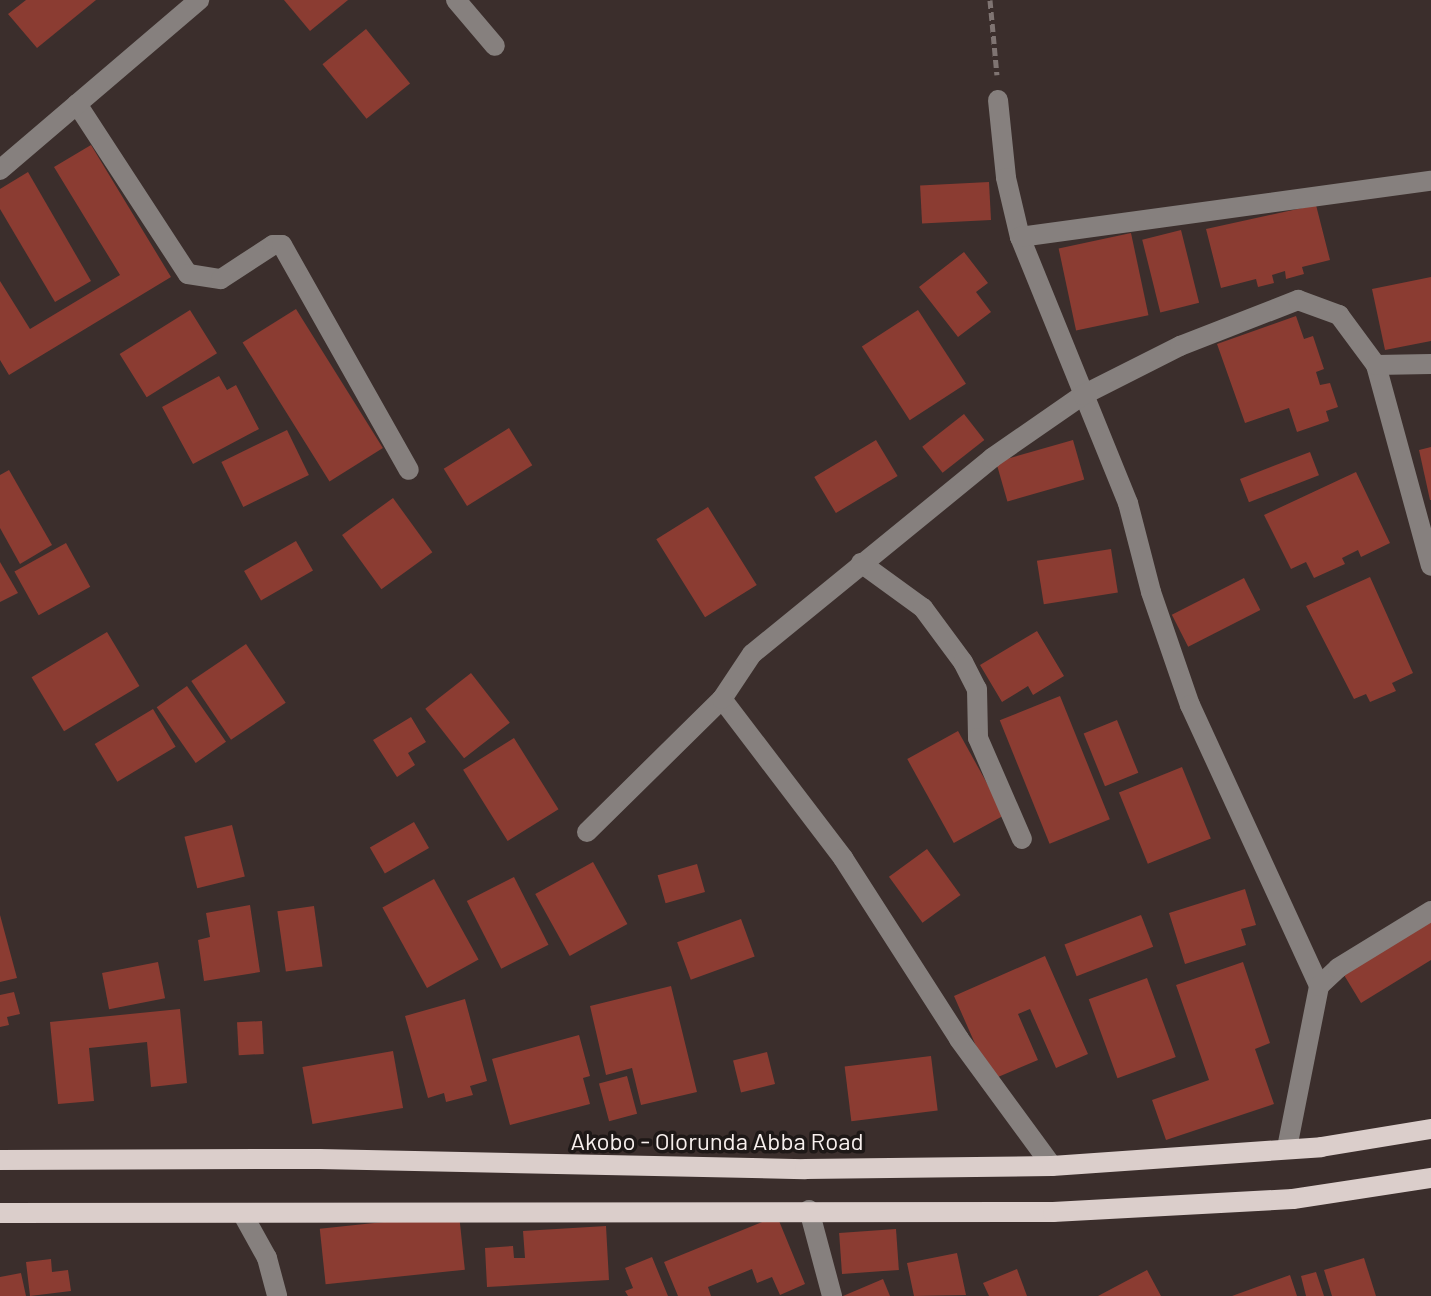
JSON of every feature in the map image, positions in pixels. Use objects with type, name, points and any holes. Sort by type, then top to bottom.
[{"type":"main road","name":"Akobo - Olorunda Abba Road","points":[[0,1160],[319,1159],[805,1169],[1052,1166],[1287,1148],[1431,1129]]},
{"type":"main road","points":[[0,1213],[1053,1212],[1293,1199],[1429,1183]]},
{"type":"street","points":[[0,170],[199,0]]},
{"type":"street","points":[[456,0],[495,46]]},
{"type":"street","points":[[998,100],[1006,178],[1020,237],[1128,503],[1151,592],[1190,705],[1319,986]]},
{"type":"street","points":[[77,104],[188,274],[221,279],[273,245],[290,254],[409,470]]},
{"type":"street","points":[[1020,237],[1431,181]]},
{"type":"street","points":[[587,832],[722,699],[752,654],[861,563],[1083,395],[1180,346],[1298,300],[1339,315],[1376,365],[1431,566]]},
{"type":"street","points":[[1376,365],[1431,364]]},
{"type":"street","points":[[861,563],[923,608],[963,662],[977,689],[978,738],[1022,839]]},
{"type":"street","points":[[722,699],[843,858],[959,1039],[1052,1166]]},
{"type":"street","points":[[1287,1148],[1319,986],[1338,968],[1431,911]]},
{"type":"street","points":[[809,1210],[832,1296]]},
{"type":"street","points":[[242,1213],[267,1258],[277,1296]]},
{"type":"path","points":[[990,0],[998,100]]},
{"type":"building","points":[[26,0],[96,0],[37,48],[8,14]]},
{"type":"building","points":[[284,0],[348,0],[310,31]]},
{"type":"building","points":[[366,29],[410,83],[367,119],[322,64]]},
{"type":"building","points":[[91,145],[171,277],[9,375],[0,360],[0,281],[30,329],[120,275],[54,167]]},
{"type":"building","points":[[28,172],[91,281],[55,302],[0,209],[0,189]]},
{"type":"building","points":[[989,182],[991,220],[922,224],[920,186]]},
{"type":"building","points":[[1316,205],[1330,260],[1302,267],[1304,274],[1286,279],[1285,271],[1272,275],[1274,283],[1258,287],[1256,279],[1221,288],[1206,229]]},
{"type":"building","points":[[1181,230],[1199,303],[1160,312],[1142,240]]},
{"type":"building","points":[[1131,233],[1148,315],[1076,331],[1059,248]]},
{"type":"building","points":[[964,252],[988,283],[976,292],[991,312],[958,337],[919,287]]},
{"type":"building","points":[[1431,277],[1431,341],[1385,350],[1372,289]]},
{"type":"building","points":[[296,309],[383,448],[329,481],[243,342]]},
{"type":"building","points":[[190,310],[217,353],[147,397],[120,354]]},
{"type":"building","points":[[918,310],[966,384],[910,420],[862,346]]},
{"type":"building","points":[[1296,316],[1304,339],[1313,336],[1324,369],[1316,372],[1320,385],[1330,383],[1338,407],[1326,411],[1329,421],[1297,432],[1289,408],[1245,423],[1217,344]]},
{"type":"building","points":[[219,376],[227,390],[236,385],[259,429],[193,464],[162,407]]},
{"type":"building","points":[[964,414],[984,440],[943,473],[922,447]]},
{"type":"building","points":[[509,428],[532,465],[467,506],[444,469]]},
{"type":"building","points":[[287,430],[309,475],[243,507],[221,462]]},
{"type":"building","points":[[876,440],[898,476],[836,513],[814,477]]},
{"type":"building","points":[[1073,440],[1084,479],[1007,501],[996,462]]},
{"type":"building","points":[[1431,447],[1431,500],[1430,500],[1419,450]]},
{"type":"building","points":[[1310,452],[1319,475],[1249,502],[1240,479]]},
{"type":"building","points":[[9,470],[52,545],[20,564],[0,528],[0,475]]},
{"type":"building","points":[[1356,472],[1390,543],[1361,557],[1358,550],[1342,558],[1345,564],[1314,578],[1306,562],[1291,569],[1264,515]]},
{"type":"building","points":[[393,498],[432,552],[381,589],[342,535]]},
{"type":"building","points":[[708,507],[757,585],[705,617],[656,539]]},
{"type":"building","points":[[296,541],[313,570],[261,600],[244,571]]},
{"type":"building","points":[[66,543],[90,587],[39,615],[14,572]]},
{"type":"building","points":[[1111,549],[1118,592],[1044,604],[1037,561]]},
{"type":"building","points":[[0,562],[18,593],[0,602]]},
{"type":"building","points":[[1370,577],[1413,673],[1392,683],[1396,691],[1370,702],[1366,694],[1354,699],[1306,606]]},
{"type":"building","points":[[1244,578],[1260,610],[1188,647],[1172,615]]},
{"type":"building","points":[[1037,631],[1064,676],[1033,695],[1028,686],[1002,702],[980,665]]},
{"type":"building","points":[[107,632],[139,686],[64,731],[32,677]]},
{"type":"building","points":[[246,644],[286,703],[231,740],[191,681]]},
{"type":"building","points":[[471,673],[510,723],[464,758],[425,709]]},
{"type":"building","points":[[187,686],[226,742],[196,763],[157,707]]},
{"type":"building","points":[[1060,696],[1110,819],[1050,844],[1000,720]]},
{"type":"building","points":[[153,709],[176,747],[117,782],[95,744]]},
{"type":"building","points":[[411,717],[426,742],[408,753],[415,765],[397,777],[373,740]]},
{"type":"building","points":[[1117,720],[1138,773],[1105,786],[1084,733]]},
{"type":"building","points":[[958,731],[1005,815],[954,843],[907,759]]},
{"type":"building","points":[[514,738],[559,809],[508,841],[463,770]]},
{"type":"building","points":[[1182,767],[1211,838],[1148,864],[1119,792]]},
{"type":"building","points":[[414,822],[429,848],[385,873],[370,848]]},
{"type":"building","points":[[232,825],[245,876],[197,888],[184,837]]},
{"type":"building","points":[[927,849],[961,895],[922,923],[889,877]]},
{"type":"building","points":[[593,862],[627,924],[570,956],[535,894]]},
{"type":"building","points":[[697,864],[705,892],[666,903],[658,875]]},
{"type":"building","points":[[514,877],[549,945],[501,969],[467,901]]},
{"type":"building","points":[[434,879],[479,959],[427,988],[382,908]]},
{"type":"building","points":[[1245,889],[1256,925],[1241,929],[1246,945],[1185,964],[1169,913]]},
{"type":"building","points":[[250,905],[260,972],[204,981],[198,940],[210,937],[206,913]]},
{"type":"building","points":[[314,906],[322,966],[286,972],[277,911]]},
{"type":"building","points":[[0,915],[17,978],[0,982]]},
{"type":"building","points":[[1141,915],[1153,947],[1077,976],[1064,944]]},
{"type":"building","points":[[741,919],[755,957],[691,980],[677,942]]},
{"type":"building","points":[[1431,921],[1431,960],[1361,1003],[1344,975]]},
{"type":"building","points":[[1045,956],[1088,1054],[1056,1068],[1030,1009],[1018,1014],[1038,1060],[991,1080],[954,996]]},
{"type":"building","points":[[158,962],[165,998],[109,1009],[102,973]]},
{"type":"building","points":[[1243,962],[1270,1043],[1255,1049],[1274,1104],[1166,1140],[1152,1100],[1209,1080],[1176,985]]},
{"type":"building","points":[[1147,978],[1176,1057],[1117,1078],[1089,999]]},
{"type":"building","points":[[671,986],[697,1092],[641,1105],[632,1068],[606,1075],[590,1006]]},
{"type":"building","points":[[14,992],[20,1014],[7,1017],[9,1025],[0,1027],[0,995]]},
{"type":"building","points":[[465,999],[487,1081],[470,1086],[473,1095],[446,1102],[444,1093],[428,1098],[405,1016]]},
{"type":"building","points":[[180,1009],[187,1083],[151,1087],[147,1042],[89,1048],[94,1101],[58,1104],[50,1022]]},
{"type":"building","points":[[262,1021],[264,1054],[239,1055],[237,1022]]},
{"type":"building","points":[[579,1035],[590,1076],[583,1078],[590,1104],[510,1125],[492,1059]]},
{"type":"building","points":[[393,1051],[403,1108],[312,1124],[302,1067]]},
{"type":"building","points":[[767,1052],[775,1084],[741,1092],[733,1060]]},
{"type":"building","points":[[931,1056],[938,1111],[851,1121],[845,1067]]},
{"type":"building","points":[[627,1076],[637,1114],[609,1121],[599,1084]]},
{"type":"building","points":[[459,1214],[465,1270],[326,1284],[320,1229]]},
{"type":"building","points":[[777,1216],[805,1284],[780,1295],[772,1277],[757,1283],[752,1269],[708,1287],[711,1296],[678,1296],[664,1262]]},
{"type":"building","points":[[606,1226],[609,1280],[487,1287],[485,1248],[513,1246],[514,1258],[525,1258],[523,1231]]},
{"type":"building","points":[[896,1229],[899,1270],[842,1274],[839,1233]]},
{"type":"building","points":[[957,1253],[966,1295],[914,1296],[907,1263]]},
{"type":"building","points":[[652,1257],[668,1296],[628,1296],[625,1291],[633,1288],[625,1268]]},
{"type":"building","points":[[1364,1258],[1376,1296],[1332,1296],[1324,1270]]},
{"type":"building","points":[[51,1259],[52,1272],[68,1270],[71,1291],[30,1296],[26,1262]]},
{"type":"building","points":[[1017,1269],[1027,1296],[989,1296],[983,1283]]},
{"type":"building","points":[[1147,1270],[1161,1296],[1098,1296]]},
{"type":"building","points":[[1316,1272],[1324,1296],[1306,1296],[1301,1276]]},
{"type":"building","points":[[21,1273],[26,1296],[0,1296],[0,1277]]},
{"type":"building","points":[[1290,1275],[1297,1296],[1232,1296]]},
{"type":"building","points":[[883,1279],[890,1296],[843,1296]]}]
